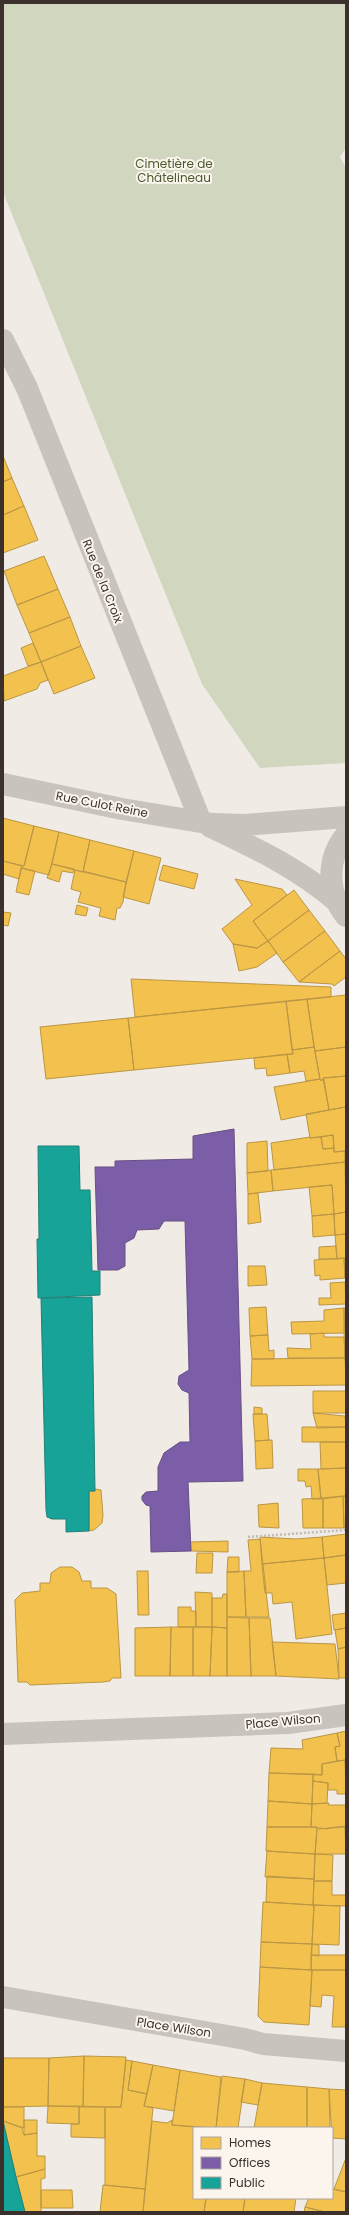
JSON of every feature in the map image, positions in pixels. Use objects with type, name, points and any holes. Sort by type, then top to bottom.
[{"type":"street","name":"Rue de la Croix","points":[[3,340],[26,388],[201,822]]},
{"type":"street","name":"Rue Culot Reine","points":[[3,784],[122,809],[201,822]]},
{"type":"street","points":[[201,822],[244,825],[346,817]]},
{"type":"street","points":[[201,822],[281,862],[301,874],[340,908]]},
{"type":"street","points":[[340,908],[330,884],[333,864],[337,852],[346,835]]},
{"type":"street","name":"Place Wilson","points":[[3,1734],[288,1723],[346,1715]]},
{"type":"street","name":"Place Wilson","points":[[3,1997],[245,2039],[263,2044],[346,2051]]},
{"type":"path","points":[[248,1537],[346,1530]]},
{"type":"green space","name":"Cimetière de Châtelineau","points":[[3,3],[346,3],[346,148],[340,157],[346,168],[346,763],[260,768],[202,684],[3,192]]},
{"type":"building: Homes","points":[[3,456],[12,478],[3,482]]},
{"type":"building: Homes","points":[[12,478],[24,506],[3,515],[3,482]]},
{"type":"building: Homes","points":[[24,506],[38,540],[3,553],[3,515]]},
{"type":"building: Homes","points":[[44,556],[58,589],[17,605],[4,571]]},
{"type":"building: Homes","points":[[58,589],[70,617],[29,633],[17,605]]},
{"type":"building: Homes","points":[[70,617],[81,646],[41,662],[29,633]]},
{"type":"building: Homes","points":[[33,643],[41,662],[28,666],[21,648]]},
{"type":"building: Homes","points":[[81,646],[95,678],[54,694],[41,662]]},
{"type":"building: Homes","points":[[41,662],[48,680],[40,683],[37,689],[4,701],[3,676]]},
{"type":"building: Homes","points":[[3,818],[34,826],[24,866],[3,861]]},
{"type":"building: Homes","points":[[34,826],[59,832],[49,875],[21,868],[24,866]]},
{"type":"building: Homes","points":[[59,832],[90,840],[83,872],[52,864]]},
{"type":"building: Homes","points":[[90,840],[134,851],[126,882],[83,871]]},
{"type":"building: Homes","points":[[134,851],[161,858],[149,904],[123,897]]},
{"type":"building: Homes","points":[[3,861],[22,866],[19,879],[3,874]]},
{"type":"building: Homes","points":[[52,864],[74,869],[73,873],[62,871],[59,882],[47,878]]},
{"type":"building: Homes","points":[[163,865],[198,874],[194,889],[159,880]]},
{"type":"building: Homes","points":[[21,868],[35,871],[29,895],[16,892]]},
{"type":"building: Homes","points":[[75,870],[126,882],[123,902],[120,908],[117,908],[115,920],[99,916],[101,908],[78,902],[81,892],[71,889]]},
{"type":"building: Homes","points":[[235,879],[282,889],[287,895],[253,921],[268,941],[257,948],[233,944],[222,929],[252,905]]},
{"type":"building: Homes","points":[[294,890],[309,910],[268,941],[253,921]]},
{"type":"building: Homes","points":[[77,905],[88,908],[86,916],[75,914]]},
{"type":"building: Homes","points":[[309,910],[325,931],[283,962],[268,941]]},
{"type":"building: Homes","points":[[3,912],[11,913],[8,926],[3,925]]},
{"type":"building: Homes","points":[[325,931],[340,951],[299,982],[283,962]]},
{"type":"building: Homes","points":[[268,941],[277,953],[257,967],[239,971],[233,944],[257,948]]},
{"type":"building: Homes","points":[[340,951],[346,959],[346,977],[334,986],[332,984],[299,982]]},
{"type":"building: Homes","points":[[131,979],[331,987],[331,997],[135,1017]]},
{"type":"building: Homes","points":[[346,995],[346,1047],[315,1051],[307,999]]},
{"type":"building: Homes","points":[[307,999],[314,1047],[292,1050],[286,1001]]},
{"type":"building: Homes","points":[[286,1001],[293,1054],[134,1070],[128,1018]]},
{"type":"building: Homes","points":[[128,1018],[134,1070],[46,1079],[40,1027]]},
{"type":"building: Homes","points":[[314,1047],[320,1079],[306,1081],[304,1071],[290,1073],[287,1054],[293,1054],[292,1050]]},
{"type":"building: Homes","points":[[346,1047],[346,1076],[323,1078],[324,1080],[320,1080],[315,1051]]},
{"type":"building: Homes","points":[[287,1054],[290,1073],[267,1076],[266,1068],[255,1069],[254,1058]]},
{"type":"building: Homes","points":[[346,1076],[346,1107],[329,1110],[323,1078]]},
{"type":"building: Homes","points":[[320,1079],[324,1080],[329,1110],[281,1120],[274,1087]]},
{"type":"building: Homes","points":[[346,1107],[346,1151],[334,1152],[333,1135],[310,1138],[306,1114]]},
{"type":"building: Homes","points":[[333,1135],[334,1148],[323,1149],[321,1137]]},
{"type":"building: Homes","points":[[310,1137],[321,1137],[323,1149],[334,1148],[334,1152],[345,1151],[345,1162],[274,1170],[271,1143]]},
{"type":"building: Homes","points":[[267,1141],[268,1171],[247,1173],[247,1143]]},
{"type":"building: Homes","points":[[345,1162],[346,1212],[334,1214],[332,1185],[273,1191],[271,1170]]},
{"type":"building: Homes","points":[[271,1170],[273,1191],[248,1194],[247,1173]]},
{"type":"building: Homes","points":[[332,1185],[334,1214],[312,1216],[309,1187]]},
{"type":"building: Homes","points":[[258,1193],[261,1222],[248,1224],[248,1194]]},
{"type":"building: Homes","points":[[346,1212],[346,1234],[335,1235],[334,1214]]},
{"type":"building: Homes","points":[[334,1214],[335,1235],[313,1237],[312,1216]]},
{"type":"building: Homes","points":[[346,1234],[346,1258],[337,1259],[335,1235]]},
{"type":"building: Homes","points":[[336,1246],[337,1259],[319,1259],[319,1247]]},
{"type":"building: Homes","points":[[344,1258],[346,1258],[345,1278]]},
{"type":"building: Homes","points":[[344,1258],[345,1278],[320,1280],[320,1275],[315,1276],[314,1260]]},
{"type":"building: Homes","points":[[248,1266],[265,1266],[267,1285],[248,1286]]},
{"type":"building: Homes","points":[[345,1282],[346,1304],[319,1305],[319,1298],[331,1298],[330,1283]]},
{"type":"building: Homes","points":[[266,1307],[268,1335],[250,1336],[249,1308]]},
{"type":"building: Homes","points":[[344,1308],[346,1308],[346,1332],[344,1332]]},
{"type":"building: Homes","points":[[344,1308],[345,1333],[292,1334],[291,1322],[324,1321],[324,1310]]},
{"type":"building: Homes","points":[[344,1332],[346,1332],[345,1360],[345,1358]]},
{"type":"building: Homes","points":[[324,1333],[324,1337],[344,1337],[345,1358],[288,1358],[287,1348],[311,1349],[310,1334]]},
{"type":"building: Homes","points":[[268,1335],[269,1351],[274,1350],[274,1359],[252,1359],[250,1336]]},
{"type":"building: Homes","points":[[345,1358],[346,1385],[251,1386],[252,1359]]},
{"type":"building: Homes","points":[[313,1391],[346,1391],[346,1413],[313,1413]]},
{"type":"building: Homes","points":[[254,1407],[262,1408],[262,1414],[254,1414]]},
{"type":"building: Homes","points":[[313,1413],[345,1416],[346,1427],[317,1428]]},
{"type":"building: Homes","points":[[253,1414],[267,1414],[269,1440],[255,1441]]},
{"type":"building: Homes","points":[[302,1427],[346,1427],[346,1442],[302,1442]]},
{"type":"building: Homes","points":[[272,1440],[273,1468],[256,1469],[255,1441]]},
{"type":"building: Homes","points":[[320,1442],[346,1442],[346,1468],[321,1469]]},
{"type":"building: Homes","points":[[346,1468],[346,1496],[321,1499],[318,1469]]},
{"type":"building: Homes","points":[[298,1469],[318,1469],[321,1499],[312,1499],[311,1486],[306,1487],[305,1481],[298,1481]]},
{"type":"building: Homes","points":[[95,1489],[101,1490],[103,1515],[102,1523],[94,1530],[89,1531],[89,1491],[95,1491]]},
{"type":"building: Homes","points":[[343,1496],[346,1496],[346,1528],[344,1528]]},
{"type":"building: Homes","points":[[343,1496],[344,1528],[323,1528],[323,1498]]},
{"type":"building: Homes","points":[[323,1498],[323,1528],[303,1528],[302,1499]]},
{"type":"building: Homes","points":[[278,1503],[279,1528],[259,1527],[258,1505]]},
{"type":"building: Homes","points":[[346,1534],[346,1555],[324,1558],[322,1537]]},
{"type":"building: Homes","points":[[260,1537],[296,1539],[322,1537],[324,1558],[262,1564]]},
{"type":"building: Homes","points":[[260,1539],[269,1617],[246,1617],[244,1571],[251,1571],[248,1540]]},
{"type":"building: Homes","points":[[228,1541],[228,1552],[191,1551],[190,1542]]},
{"type":"building: Homes","points":[[197,1553],[213,1553],[212,1573],[196,1573]]},
{"type":"building: Homes","points":[[346,1555],[346,1583],[327,1585],[324,1558]]},
{"type":"building: Homes","points":[[228,1557],[239,1557],[239,1572],[227,1572]]},
{"type":"building: Homes","points":[[324,1558],[332,1634],[296,1639],[292,1602],[273,1604],[272,1593],[265,1593],[262,1564]]},
{"type":"building: Homes","points":[[60,1567],[72,1567],[79,1572],[82,1581],[91,1581],[91,1588],[107,1588],[116,1594],[121,1678],[112,1678],[110,1681],[103,1682],[30,1685],[27,1682],[18,1682],[15,1600],[22,1593],[40,1591],[40,1583],[50,1583],[51,1573]]},
{"type":"building: Homes","points":[[137,1571],[148,1571],[149,1615],[138,1615]]},
{"type":"building: Homes","points":[[244,1571],[246,1617],[227,1617],[227,1572]]},
{"type":"building: Homes","points":[[195,1592],[212,1593],[212,1627],[196,1627]]},
{"type":"building: Homes","points":[[223,1594],[227,1594],[227,1628],[212,1627],[212,1598],[222,1598]]},
{"type":"building: Homes","points":[[178,1607],[191,1607],[191,1611],[196,1611],[196,1627],[178,1627]]},
{"type":"building: Homes","points":[[346,1613],[346,1628],[334,1630],[332,1615]]},
{"type":"building: Homes","points":[[227,1617],[249,1618],[251,1676],[227,1676]]},
{"type":"building: Homes","points":[[249,1618],[270,1618],[276,1676],[251,1676]]},
{"type":"building: Homes","points":[[171,1627],[193,1627],[193,1676],[170,1676]]},
{"type":"building: Homes","points":[[171,1627],[170,1676],[135,1676],[135,1628]]},
{"type":"building: Homes","points":[[193,1627],[212,1627],[210,1676],[193,1676]]},
{"type":"building: Homes","points":[[212,1627],[227,1628],[227,1676],[210,1676]]},
{"type":"building: Homes","points":[[346,1628],[346,1647],[338,1649],[335,1630]]},
{"type":"building: Homes","points":[[272,1642],[335,1644],[339,1679],[276,1676]]},
{"type":"building: Homes","points":[[346,1647],[346,1678],[339,1678],[338,1649]]},
{"type":"building: Homes","points":[[346,1731],[346,1768],[345,1760],[337,1761],[335,1747],[340,1746],[337,1733]]},
{"type":"building: Homes","points":[[337,1733],[340,1746],[335,1747],[337,1761],[322,1764],[322,1775],[269,1773],[271,1748],[303,1749],[302,1740]]},
{"type":"building: Homes","points":[[345,1760],[346,1794],[337,1794],[337,1790],[328,1790],[328,1783],[313,1781],[313,1774],[322,1775],[322,1764]]},
{"type":"building: Homes","points":[[269,1773],[313,1774],[312,1804],[268,1801]]},
{"type":"building: Homes","points":[[313,1781],[328,1783],[327,1803],[312,1804]]},
{"type":"building: Homes","points":[[268,1801],[312,1804],[311,1827],[267,1827]]},
{"type":"building: Homes","points":[[329,1803],[328,1805],[346,1805],[346,1826],[328,1829],[311,1827],[312,1804]]},
{"type":"building: Homes","points":[[267,1827],[317,1827],[315,1854],[266,1851]]},
{"type":"building: Homes","points":[[345,1827],[346,1854],[315,1854],[317,1829]]},
{"type":"building: Homes","points":[[267,1851],[315,1854],[314,1879],[265,1877]]},
{"type":"building: Homes","points":[[315,1854],[333,1855],[332,1881],[314,1881]]},
{"type":"building: Homes","points":[[267,1876],[314,1879],[313,1905],[266,1902]]},
{"type":"building: Homes","points":[[314,1881],[332,1881],[332,1895],[346,1895],[346,1906],[313,1905]]},
{"type":"building: Homes","points":[[263,1902],[314,1905],[312,1944],[261,1942]]},
{"type":"building: Homes","points":[[314,1905],[340,1906],[339,1945],[312,1944]]},
{"type":"building: Homes","points":[[261,1942],[312,1944],[311,1970],[260,1967]]},
{"type":"building: Homes","points":[[312,1944],[319,1945],[319,1956],[311,1955]]},
{"type":"building: Homes","points":[[311,1955],[346,1955],[346,1970],[311,1970]]},
{"type":"building: Homes","points":[[260,1967],[312,1970],[309,2025],[264,2022],[258,2016]]},
{"type":"building: Homes","points":[[312,1970],[346,1970],[346,2027],[332,2027],[334,1996],[322,1995],[321,2007],[310,2006]]},
{"type":"building: Homes","points":[[84,2056],[83,2107],[48,2106],[49,2058]]},
{"type":"building: Homes","points":[[84,2056],[126,2057],[121,2107],[83,2107]]},
{"type":"building: Homes","points":[[3,2058],[49,2058],[48,2106],[3,2107]]},
{"type":"building: Homes","points":[[126,2060],[132,2061],[128,2090],[147,2094],[144,2106],[153,2108],[145,2189],[105,2185],[105,2107],[121,2107]]},
{"type":"building: Homes","points":[[132,2061],[153,2065],[147,2094],[128,2090]]},
{"type":"building: Homes","points":[[153,2065],[180,2070],[174,2111],[144,2106]]},
{"type":"building: Homes","points":[[180,2070],[221,2077],[216,2127],[172,2125]]},
{"type":"building: Homes","points":[[222,2076],[245,2079],[238,2127],[216,2127]]},
{"type":"building: Homes","points":[[245,2079],[262,2083],[258,2105],[241,2102]]},
{"type":"building: Homes","points":[[262,2083],[307,2087],[307,2127],[254,2127]]},
{"type":"building: Homes","points":[[307,2087],[329,2089],[330,2127],[307,2127]]},
{"type":"building: Homes","points":[[329,2089],[346,2090],[346,2139],[333,2138],[333,2127],[331,2127]]},
{"type":"building: Homes","points":[[48,2106],[79,2106],[79,2124],[47,2123]]},
{"type":"building: Homes","points":[[79,2106],[105,2107],[105,2138],[71,2137],[71,2124],[79,2124]]},
{"type":"building: Homes","points":[[3,2107],[24,2107],[24,2128],[3,2121]]},
{"type":"building: Homes","points":[[24,2120],[37,2120],[37,2133],[24,2135]]},
{"type":"building: Homes","points":[[172,2120],[172,2125],[194,2127],[193,2199],[206,2199],[204,2212],[143,2212],[152,2121],[167,2123]]},
{"type":"building: Homes","points":[[3,2121],[22,2128],[24,2135],[37,2133],[37,2156],[45,2156],[45,2169],[16,2177]]},
{"type":"building: Homes","points":[[346,2158],[346,2192],[334,2189]]},
{"type":"building: Homes","points":[[45,2169],[45,2178],[41,2179],[41,2212],[25,2212],[16,2177]]},
{"type":"building: Homes","points":[[103,2185],[145,2189],[143,2212],[100,2212]]},
{"type":"building: Homes","points":[[333,2189],[346,2192],[346,2212],[325,2212],[305,2207],[309,2199],[333,2199]]},
{"type":"building: Homes","points":[[41,2190],[72,2190],[73,2208],[41,2208]]},
{"type":"building: Homes","points":[[206,2199],[245,2199],[243,2212],[204,2212]]},
{"type":"building: Homes","points":[[245,2199],[296,2199],[294,2212],[243,2212]]},
{"type":"building: Homes","points":[[305,2207],[325,2212],[304,2212]]},
{"type":"building: Offices","points":[[234,1129],[243,1481],[188,1482],[191,1551],[151,1552],[150,1506],[146,1505],[142,1500],[142,1496],[146,1492],[158,1491],[158,1467],[164,1453],[180,1442],[190,1442],[189,1393],[182,1390],[178,1384],[179,1376],[189,1370],[185,1221],[164,1221],[159,1229],[137,1230],[134,1238],[125,1243],[125,1266],[118,1270],[98,1270],[95,1167],[115,1167],[115,1161],[193,1159],[193,1136]]},
{"type":"building: Public","points":[[38,1146],[79,1146],[80,1190],[90,1190],[92,1271],[100,1271],[100,1295],[38,1298]]},
{"type":"building: Public","points":[[92,1297],[95,1491],[89,1491],[89,1531],[66,1532],[66,1519],[52,1519],[47,1517],[46,1510],[41,1298]]},
{"type":"building: Public","points":[[3,2121],[16,2177],[25,2212],[3,2212]]}]
